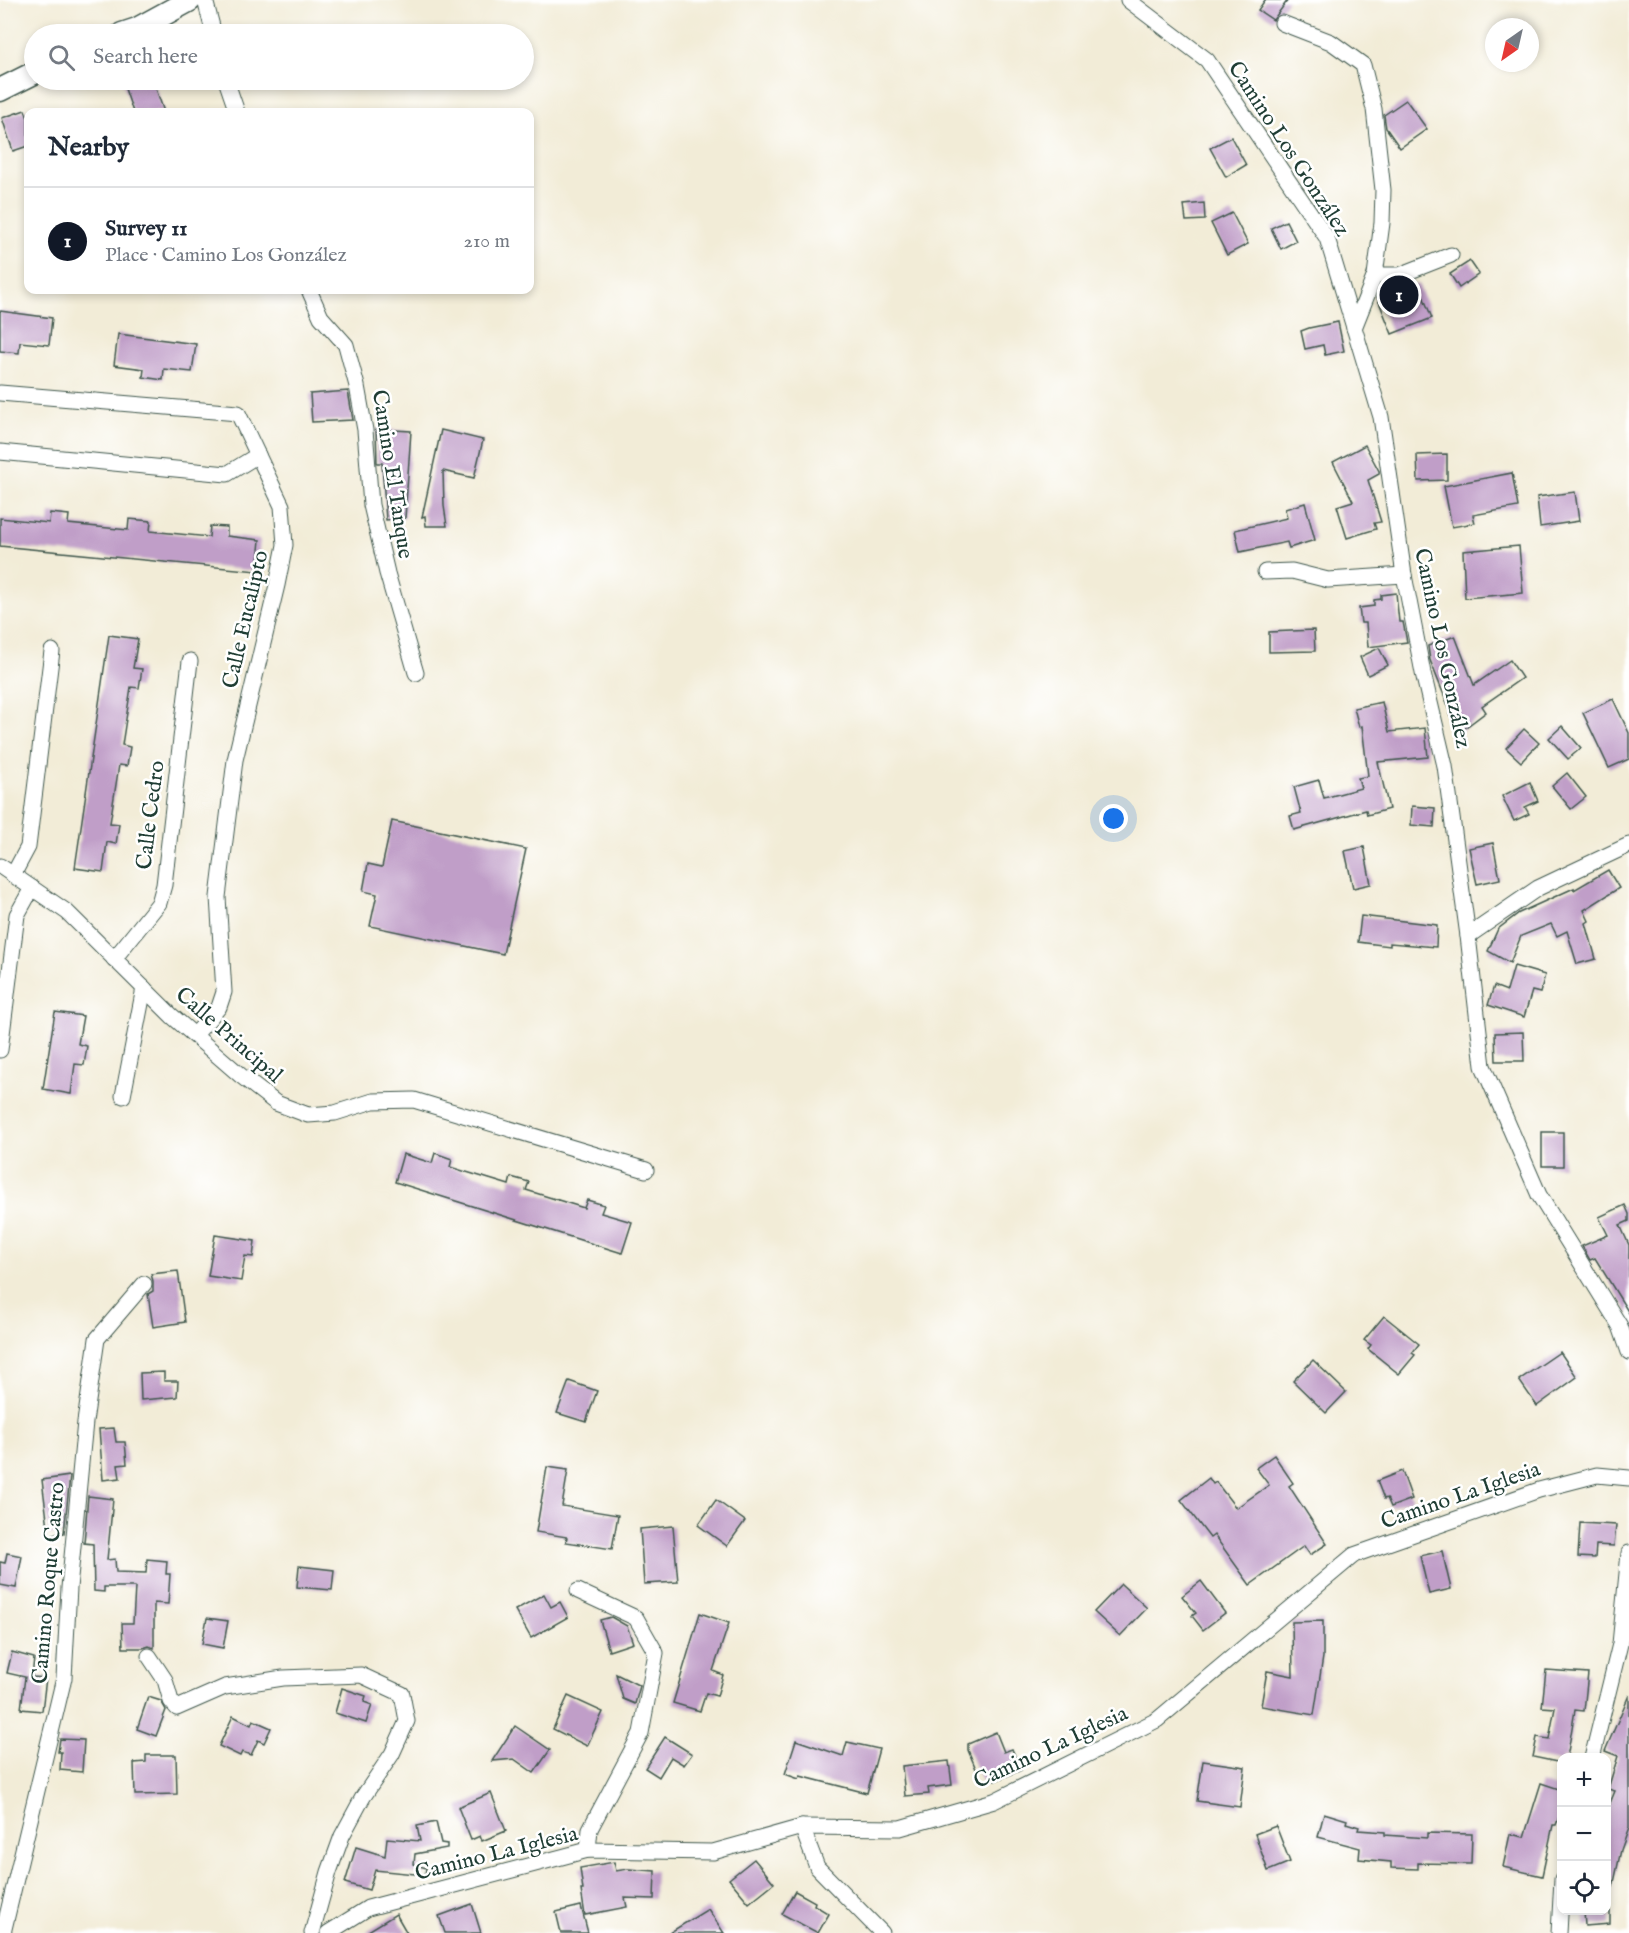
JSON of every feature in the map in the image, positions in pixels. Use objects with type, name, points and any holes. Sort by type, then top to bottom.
[{"type":"street","points":[[146,24],[190,0]]},
{"type":"street","points":[[205,0],[211,24]]},
{"type":"street","name":"Camino Los González","points":[[1128,0],[1207,60],[1327,238],[1381,417],[1404,575],[1423,673],[1445,766],[1483,1066],[1539,1195],[1620,1326],[1629,1352]]},
{"type":"street","points":[[1282,23],[1331,42],[1363,65],[1374,109],[1383,189],[1382,223],[1375,275],[1354,328]]},
{"type":"street","points":[[0,90],[24,78]]},
{"type":"street","points":[[229,90],[236,108]]},
{"type":"street","points":[[1375,275],[1400,275],[1451,255]]},
{"type":"street","name":"Camino El Tanque","points":[[311,294],[321,317],[346,345],[365,430],[371,505],[387,573],[416,674]]},
{"type":"street","name":"Calle Eucalipto","points":[[0,393],[238,413],[282,506],[285,545],[235,760],[218,897],[224,992],[219,1007],[195,1035]]},
{"type":"street","points":[[0,452],[227,474],[258,455]]},
{"type":"street","points":[[1265,572],[1292,571],[1328,580],[1404,575]]},
{"type":"street","points":[[6,871],[28,847],[52,651]]},
{"type":"street","name":"Calle Cedro","points":[[114,958],[159,903],[164,885],[190,661]]},
{"type":"street","points":[[1468,936],[1538,888],[1629,845]]},
{"type":"street","name":"Calle Principal","points":[[6,871],[67,912],[195,1035],[276,1103],[308,1115],[335,1113],[373,1101],[414,1100],[646,1170]]},
{"type":"street","points":[[0,1050],[17,915],[32,888]]},
{"type":"street","points":[[123,1096],[144,988]]},
{"type":"street","name":"Camino Roque Castro","points":[[3,1933],[64,1678],[70,1576],[85,1422],[97,1339],[144,1284]]},
{"type":"street","name":"Camino La Iglesia","points":[[328,1933],[368,1908],[588,1850],[713,1852],[802,1827],[900,1828],[994,1801],[1157,1720],[1354,1555],[1539,1490],[1596,1475],[1629,1478]]},
{"type":"street","points":[[1593,1753],[1624,1647],[1629,1553]]},
{"type":"street","points":[[578,1591],[636,1618],[656,1653],[641,1733],[590,1829],[588,1850]]},
{"type":"street","points":[[149,1656],[165,1680],[171,1701],[177,1707],[225,1687],[283,1678],[361,1675],[402,1694],[407,1721],[392,1754],[363,1797],[342,1836],[312,1933]]},
{"type":"street","points":[[802,1827],[817,1867],[882,1933]]},
{"type":"street","points":[[1559,1933],[1560,1915]]},
{"type":"building","points":[[1265,0],[1288,0],[1273,20],[1258,10]]},
{"type":"building","points":[[125,90],[156,90],[163,108],[132,108]]},
{"type":"building","points":[[1406,100],[1427,129],[1400,148],[1386,128],[1384,115]]},
{"type":"building","points":[[24,110],[24,147],[13,151],[2,118]]},
{"type":"building","points":[[1231,137],[1246,165],[1226,177],[1210,148]]},
{"type":"building","points":[[1204,203],[1205,220],[1186,221],[1184,205]]},
{"type":"building","points":[[1232,213],[1248,244],[1227,255],[1211,223]]},
{"type":"building","points":[[1286,221],[1296,241],[1281,249],[1271,228]]},
{"type":"building","points":[[1470,261],[1479,274],[1459,288],[1450,274]]},
{"type":"building","points":[[1418,284],[1432,318],[1392,334],[1377,297],[1379,291],[1394,285],[1397,293]]},
{"type":"building","points":[[0,311],[52,318],[49,345],[20,342],[19,353],[0,351]]},
{"type":"building","points":[[1338,322],[1344,351],[1325,355],[1323,345],[1305,349],[1301,331]]},
{"type":"building","points":[[118,334],[196,344],[192,372],[164,369],[163,380],[143,377],[144,369],[114,365]]},
{"type":"building","points":[[348,391],[353,420],[312,422],[310,394]]},
{"type":"building","points":[[376,429],[411,431],[405,518],[386,520],[382,463],[377,463]]},
{"type":"building","points":[[441,430],[483,440],[474,478],[443,471],[447,526],[426,526],[425,516],[422,517]]},
{"type":"building","points":[[1365,445],[1379,471],[1379,474],[1368,480],[1381,522],[1374,523],[1376,529],[1347,538],[1337,506],[1353,501],[1333,462]]},
{"type":"building","points":[[1447,454],[1447,480],[1418,481],[1417,455]]},
{"type":"building","points":[[1512,473],[1518,507],[1473,515],[1475,523],[1452,527],[1444,486]]},
{"type":"building","points":[[1575,492],[1579,521],[1540,527],[1537,497]]},
{"type":"building","points":[[1305,503],[1315,540],[1289,548],[1287,542],[1240,552],[1235,530],[1287,518],[1285,509]]},
{"type":"building","points":[[50,513],[69,515],[68,524],[128,530],[129,519],[151,521],[150,531],[209,537],[210,526],[227,527],[227,536],[260,540],[257,571],[0,546],[0,518],[49,523]]},
{"type":"building","points":[[1519,546],[1523,593],[1465,598],[1463,551]]},
{"type":"building","points":[[1396,593],[1399,622],[1403,622],[1407,642],[1368,647],[1366,623],[1361,623],[1359,608],[1374,606],[1374,600],[1381,599],[1381,595]]},
{"type":"building","points":[[1314,630],[1315,651],[1269,652],[1269,632]]},
{"type":"building","points":[[109,635],[138,639],[133,668],[142,669],[139,688],[131,687],[122,745],[130,747],[127,766],[119,765],[110,823],[119,824],[116,844],[107,842],[103,872],[75,868]]},
{"type":"building","points":[[1455,636],[1474,685],[1510,660],[1522,678],[1482,706],[1486,712],[1461,731],[1449,714],[1451,713],[1430,660],[1428,646]]},
{"type":"building","points":[[1379,648],[1388,665],[1368,675],[1360,657]]},
{"type":"building","points":[[1613,699],[1629,733],[1629,759],[1609,768],[1583,713]]},
{"type":"building","points":[[1382,702],[1389,732],[1425,728],[1428,757],[1378,762],[1389,809],[1367,815],[1366,810],[1294,830],[1290,816],[1301,813],[1294,787],[1319,780],[1324,798],[1361,788],[1358,778],[1368,776],[1362,726],[1359,727],[1354,708]]},
{"type":"building","points":[[1562,726],[1581,748],[1568,759],[1549,738]]},
{"type":"building","points":[[1524,729],[1539,743],[1521,762],[1506,748]]},
{"type":"building","points":[[1567,773],[1586,797],[1571,809],[1552,786]]},
{"type":"building","points":[[1530,782],[1538,801],[1525,807],[1529,814],[1514,821],[1502,796]]},
{"type":"building","points":[[1412,806],[1435,808],[1434,827],[1411,825]]},
{"type":"building","points":[[392,821],[526,849],[503,954],[370,926],[377,894],[363,891],[368,864],[382,867]]},
{"type":"building","points":[[1493,843],[1500,879],[1477,884],[1469,848]]},
{"type":"building","points":[[1364,847],[1371,884],[1353,888],[1345,851]]},
{"type":"building","points":[[1608,870],[1619,888],[1584,910],[1589,921],[1586,923],[1596,959],[1577,964],[1567,931],[1557,936],[1551,924],[1521,936],[1510,963],[1488,951],[1498,929],[1519,913],[1574,888],[1574,890]]},
{"type":"building","points":[[1361,916],[1437,925],[1436,947],[1390,943],[1390,946],[1358,942]]},
{"type":"building","points":[[1514,966],[1545,975],[1540,993],[1532,991],[1524,1017],[1488,1005],[1494,986],[1507,991]]},
{"type":"building","points":[[55,1012],[83,1016],[78,1044],[87,1046],[84,1065],[75,1064],[71,1094],[43,1089]]},
{"type":"building","points":[[1523,1032],[1524,1061],[1496,1061],[1495,1033]]},
{"type":"building","points":[[1542,1132],[1563,1132],[1563,1166],[1542,1166]]},
{"type":"building","points":[[435,1153],[452,1159],[450,1167],[509,1185],[511,1177],[529,1182],[526,1190],[584,1208],[587,1200],[604,1205],[601,1213],[632,1222],[622,1253],[395,1182],[403,1154],[432,1163]]},
{"type":"building","points":[[1625,1205],[1629,1221],[1620,1225],[1629,1245],[1629,1313],[1595,1258],[1590,1260],[1582,1246],[1608,1235],[1599,1217]]},
{"type":"building","points":[[215,1235],[255,1241],[253,1257],[245,1256],[241,1281],[208,1276]]},
{"type":"building","points":[[178,1271],[185,1322],[153,1327],[148,1294],[153,1291],[151,1274]]},
{"type":"building","points":[[1384,1316],[1419,1344],[1412,1353],[1415,1355],[1399,1374],[1368,1349],[1371,1345],[1364,1340]]},
{"type":"building","points":[[1560,1352],[1577,1377],[1537,1406],[1519,1380]]},
{"type":"building","points":[[1313,1360],[1346,1392],[1326,1413],[1293,1381]]},
{"type":"building","points":[[164,1372],[164,1381],[178,1381],[177,1397],[141,1400],[140,1373]]},
{"type":"building","points":[[569,1381],[597,1391],[586,1422],[557,1413]]},
{"type":"building","points":[[114,1428],[116,1442],[125,1442],[127,1464],[118,1465],[120,1478],[103,1480],[99,1429]]},
{"type":"building","points":[[1274,1455],[1293,1483],[1289,1486],[1327,1544],[1310,1555],[1304,1546],[1250,1585],[1214,1535],[1210,1538],[1181,1500],[1209,1478],[1213,1484],[1216,1482],[1236,1508],[1269,1485],[1256,1468]]},
{"type":"building","points":[[547,1467],[568,1470],[562,1506],[618,1515],[612,1549],[566,1542],[567,1537],[536,1532]]},
{"type":"building","points":[[1402,1471],[1412,1499],[1391,1507],[1387,1498],[1384,1499],[1377,1481]]},
{"type":"building","points":[[70,1476],[64,1533],[49,1535],[42,1480]]},
{"type":"building","points":[[88,1496],[113,1499],[107,1560],[115,1559],[116,1572],[146,1573],[147,1559],[167,1561],[166,1574],[170,1574],[168,1604],[154,1603],[154,1648],[149,1646],[123,1648],[122,1623],[133,1623],[135,1587],[104,1587],[104,1592],[94,1591],[93,1544],[84,1543]]},
{"type":"building","points":[[716,1500],[745,1521],[727,1546],[698,1525]]},
{"type":"building","points":[[1580,1523],[1616,1525],[1614,1546],[1596,1545],[1595,1558],[1578,1557]]},
{"type":"building","points":[[673,1526],[678,1582],[644,1584],[640,1529]]},
{"type":"building","points":[[1442,1551],[1451,1589],[1429,1594],[1420,1556]]},
{"type":"building","points":[[7,1553],[22,1556],[16,1588],[0,1585],[0,1562],[5,1563]]},
{"type":"building","points":[[299,1566],[334,1570],[332,1590],[297,1587]]},
{"type":"building","points":[[1201,1581],[1225,1613],[1203,1630],[1192,1616],[1196,1613],[1182,1596]]},
{"type":"building","points":[[1121,1584],[1147,1608],[1120,1636],[1094,1612]]},
{"type":"building","points":[[544,1594],[551,1607],[560,1602],[568,1617],[531,1638],[515,1610]]},
{"type":"building","points":[[700,1613],[729,1623],[713,1671],[723,1675],[717,1696],[706,1693],[700,1711],[673,1703]]},
{"type":"building","points":[[611,1617],[627,1626],[633,1643],[609,1651],[600,1620]]},
{"type":"building","points":[[207,1618],[228,1621],[223,1648],[202,1644]]},
{"type":"building","points":[[1323,1621],[1323,1657],[1314,1715],[1261,1706],[1267,1671],[1293,1676],[1292,1622]]},
{"type":"building","points":[[12,1652],[34,1658],[32,1677],[46,1678],[42,1711],[21,1709],[25,1677],[7,1673]]},
{"type":"building","points":[[1546,1670],[1588,1673],[1584,1711],[1575,1710],[1568,1753],[1557,1753],[1557,1762],[1533,1757],[1537,1737],[1549,1739],[1555,1708],[1542,1707]]},
{"type":"building","points":[[616,1674],[640,1686],[635,1704],[623,1699]]},
{"type":"building","points":[[342,1688],[366,1696],[364,1702],[372,1705],[366,1723],[335,1713]]},
{"type":"building","points":[[1629,1695],[1629,1828],[1621,1850],[1613,1887],[1611,1887],[1611,1801],[1615,1791],[1611,1790],[1611,1779],[1618,1756],[1605,1751]]},
{"type":"building","points":[[568,1696],[603,1712],[587,1746],[553,1729]]},
{"type":"building","points":[[148,1697],[161,1701],[166,1710],[156,1736],[137,1729]]},
{"type":"building","points":[[233,1716],[251,1725],[253,1720],[271,1728],[264,1743],[258,1740],[251,1755],[242,1752],[240,1756],[219,1746]]},
{"type":"building","points":[[515,1726],[550,1750],[534,1773],[514,1759],[492,1761]]},
{"type":"building","points":[[996,1732],[1004,1752],[1012,1749],[1021,1770],[995,1781],[994,1778],[982,1783],[968,1750],[968,1744]]},
{"type":"building","points":[[665,1737],[692,1754],[684,1765],[671,1757],[659,1777],[645,1768]]},
{"type":"building","points":[[60,1739],[84,1740],[82,1772],[60,1770],[61,1752],[58,1752]]},
{"type":"building","points":[[796,1740],[843,1756],[847,1742],[879,1749],[867,1793],[785,1774]]},
{"type":"building","points":[[146,1755],[176,1755],[177,1794],[135,1795],[134,1763],[146,1762]]},
{"type":"building","points":[[949,1761],[952,1785],[928,1788],[929,1794],[905,1796],[902,1766]]},
{"type":"building","points":[[1203,1761],[1245,1767],[1240,1807],[1197,1801]]},
{"type":"building","points":[[1541,1783],[1557,1788],[1557,1822],[1553,1825],[1542,1876],[1503,1867],[1510,1834],[1524,1837]]},
{"type":"building","points":[[491,1793],[506,1831],[482,1841],[480,1836],[471,1840],[458,1807]]},
{"type":"building","points":[[1324,1813],[1347,1820],[1346,1823],[1359,1827],[1358,1830],[1385,1832],[1385,1835],[1427,1838],[1427,1833],[1472,1834],[1471,1864],[1418,1863],[1418,1869],[1391,1868],[1391,1862],[1359,1859],[1360,1848],[1318,1837]]},
{"type":"building","points":[[436,1822],[441,1843],[447,1844],[447,1848],[415,1854],[414,1864],[426,1868],[425,1875],[375,1870],[369,1890],[345,1883],[356,1847],[385,1856],[387,1838],[420,1841],[417,1826]]},
{"type":"building","points":[[1276,1826],[1290,1862],[1268,1871],[1255,1834]]},
{"type":"building","points":[[754,1859],[774,1883],[749,1903],[729,1879]]},
{"type":"building","points":[[614,1862],[616,1871],[628,1869],[655,1871],[654,1899],[625,1898],[627,1907],[585,1915],[580,1868]]},
{"type":"building","points":[[795,1891],[815,1902],[814,1905],[829,1914],[818,1933],[782,1914]]},
{"type":"building","points":[[472,1904],[481,1933],[445,1933],[439,1916]]},
{"type":"building","points":[[581,1906],[588,1933],[561,1933],[556,1912]]},
{"type":"building","points":[[708,1909],[724,1933],[669,1933]]},
{"type":"building","points":[[396,1914],[407,1933],[365,1933]]},
{"type":"building","points":[[1584,1915],[1610,1915],[1610,1924],[1585,1926]]},
{"type":"place","name":"Survey 11","points":[[1399,295]]}]
